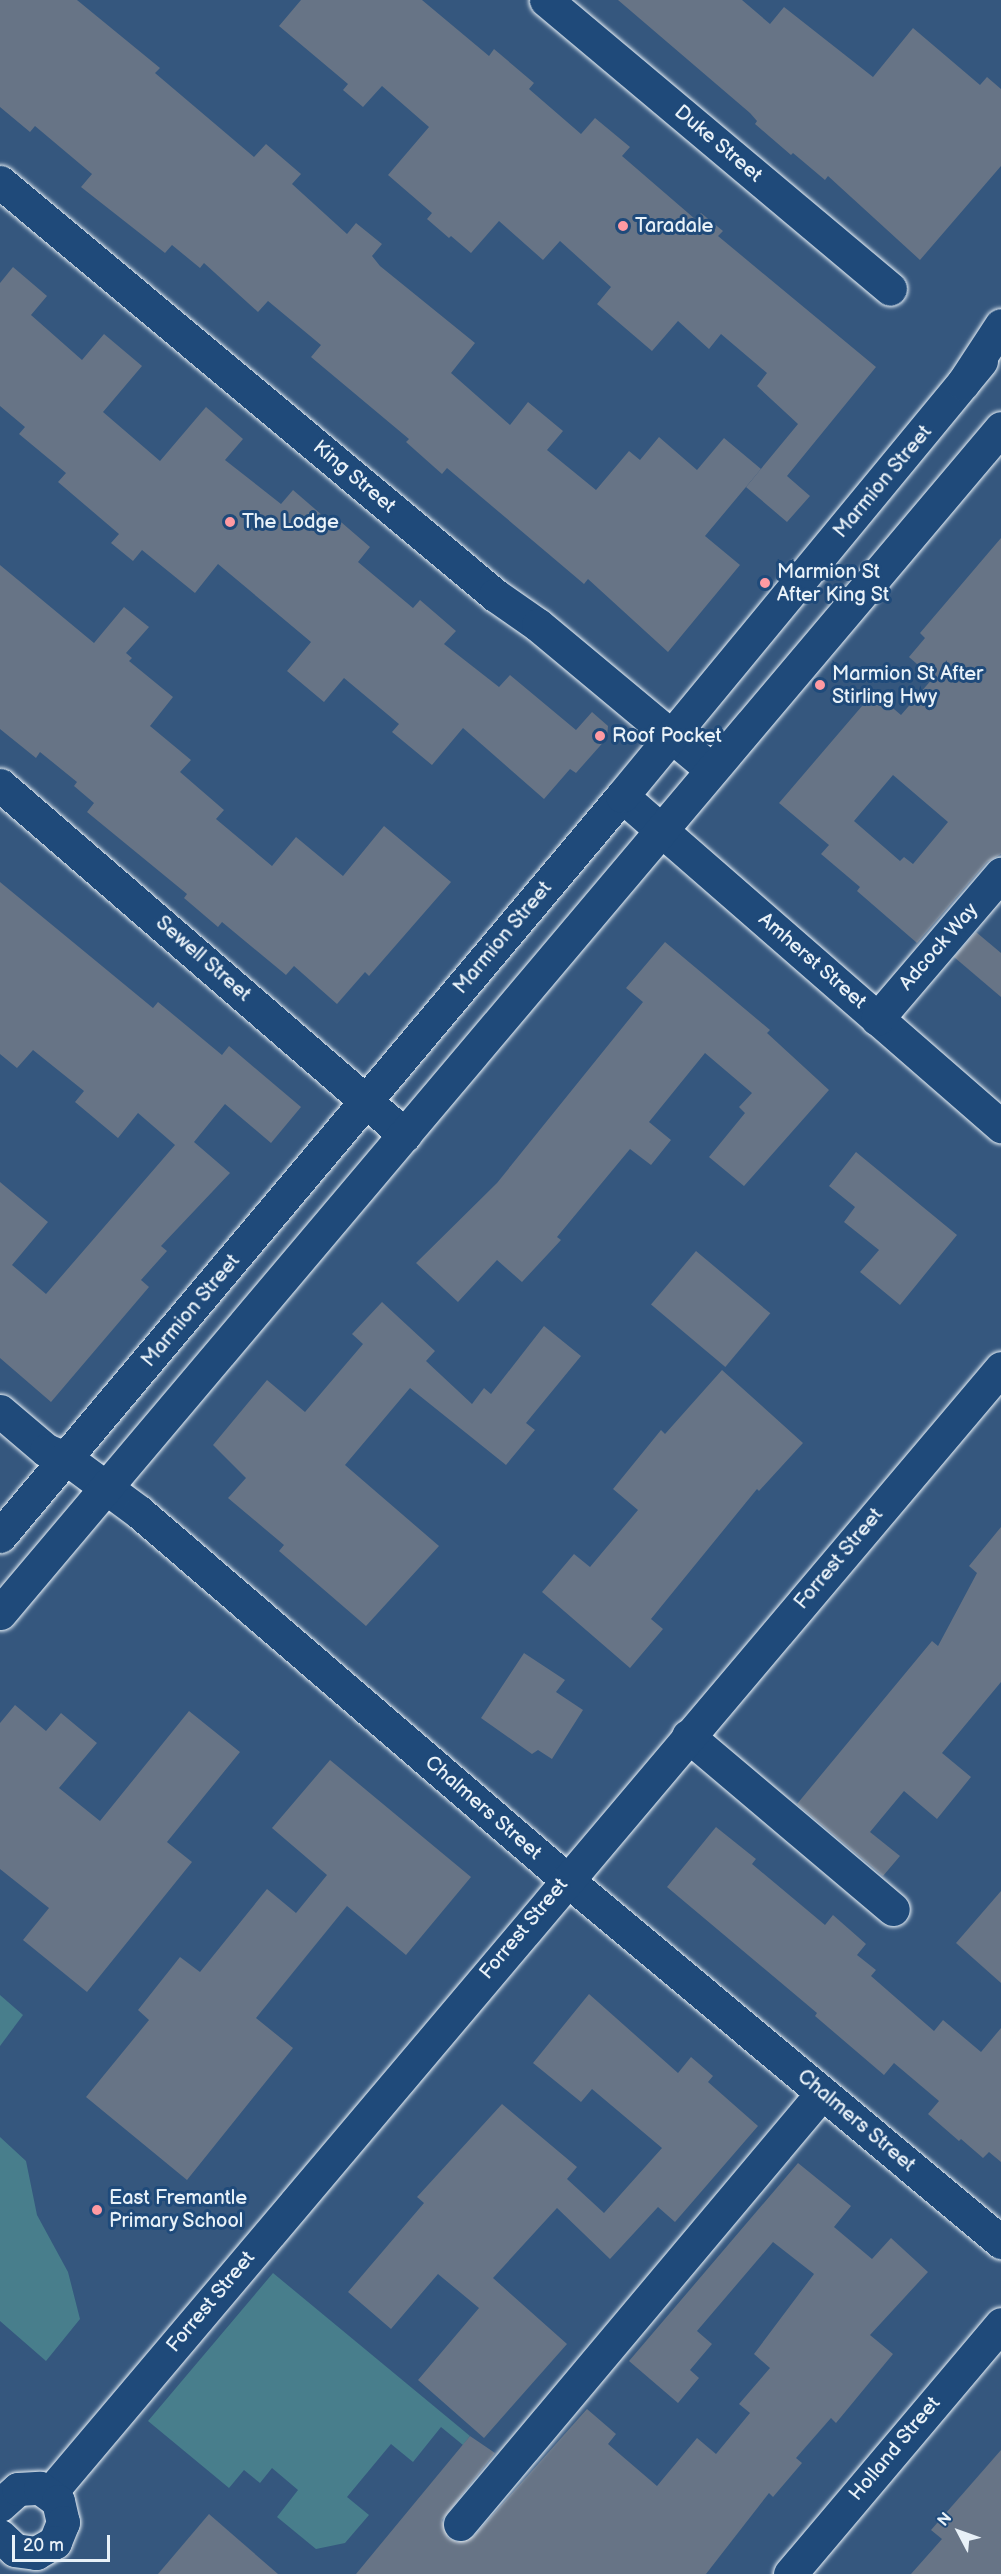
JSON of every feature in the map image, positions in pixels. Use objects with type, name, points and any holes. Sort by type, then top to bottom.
[{"type":"main road","name":"Duke Street","points":[[546,0],[890,289]]},
{"type":"main road","name":"King Street","points":[[0,182],[495,595],[538,625],[711,769]]},
{"type":"main road","points":[[963,382],[1001,326]]},
{"type":"main road","name":"Marmion Street","points":[[0,1536],[622,796],[1001,336]]},
{"type":"main road","points":[[0,1613],[1001,428]]},
{"type":"main road","name":"Sewell Street","points":[[0,785],[405,1135]]},
{"type":"main road","name":"Amherst Street","points":[[622,796],[1001,1125]]},
{"type":"main road","name":"Adcock Way","points":[[877,1019],[1001,874]]},
{"type":"main road","name":"Forrest Street","points":[[50,2493],[1001,1368]]},
{"type":"main road","name":"Chalmers Street","points":[[0,1411],[46,1450],[66,1458],[106,1488],[566,1880],[1001,2242]]},
{"type":"main road","points":[[688,1736],[894,1909]]},
{"type":"main road","points":[[460,2524],[822,2093]]},
{"type":"main road","name":"Holland Street","points":[[790,2574],[1001,2324]]},
{"type":"main road","points":[[0,2505],[18,2489],[40,2488],[50,2493],[62,2511],[63,2522],[61,2533],[47,2549],[26,2554],[6,2544],[0,2536]]},
{"type":"green space","points":[[0,1995],[23,2015],[0,2046]]},
{"type":"green space","points":[[0,2137],[26,2161],[37,2215],[68,2272],[80,2319],[46,2361],[0,2321]]},
{"type":"green space","points":[[273,2273],[470,2436],[463,2445],[441,2427],[413,2462],[391,2444],[347,2497],[369,2515],[345,2543],[316,2549],[277,2517],[298,2490],[272,2468],[260,2483],[244,2470],[229,2488],[148,2421]]},
{"type":"building","points":[[0,0],[77,0],[160,68],[155,73],[254,157],[266,144],[301,174],[292,184],[347,234],[356,223],[382,244],[372,256],[380,266],[475,343],[451,373],[510,425],[528,402],[563,431],[547,450],[596,490],[629,451],[640,460],[659,437],[697,470],[724,438],[761,469],[705,536],[740,565],[668,652],[588,579],[584,584],[447,468],[442,474],[406,442],[409,439],[311,357],[321,345],[268,301],[258,312],[204,263],[200,268],[172,245],[165,253],[81,187],[92,174],[35,126],[30,132],[0,107]]},
{"type":"building","points":[[301,0],[422,0],[489,56],[494,49],[534,83],[529,89],[581,134],[595,118],[630,147],[622,156],[695,219],[701,213],[723,231],[718,236],[876,367],[787,476],[810,496],[787,522],[746,487],[798,424],[757,386],[767,373],[721,334],[709,349],[678,321],[652,351],[597,304],[611,287],[560,241],[543,260],[499,221],[471,253],[451,236],[449,238],[427,219],[432,213],[388,175],[429,127],[382,86],[363,107],[343,90],[348,84],[279,26]]},
{"type":"building","points":[[618,0],[742,0],[770,24],[784,7],[873,77],[913,28],[980,85],[987,77],[1001,89],[1001,166],[920,260],[828,176],[825,180],[793,153],[791,155],[755,124],[757,121],[750,113]]},
{"type":"building","points":[[13,267],[47,296],[31,315],[82,360],[104,334],[142,366],[103,412],[160,461],[206,407],[243,439],[225,460],[281,504],[293,490],[330,522],[334,516],[370,547],[358,562],[413,608],[420,600],[456,631],[444,644],[499,687],[510,675],[576,730],[592,712],[608,726],[607,738],[576,773],[570,769],[544,799],[463,728],[432,765],[392,732],[399,724],[344,678],[324,702],[287,671],[311,642],[218,564],[195,593],[142,550],[133,561],[111,543],[119,534],[58,482],[66,473],[19,434],[25,427],[0,406],[0,283]]},
{"type":"building","points":[[1001,538],[1001,854],[987,862],[917,943],[857,891],[860,887],[821,854],[829,845],[779,803],[874,692],[901,715],[933,678],[909,657],[925,638],[920,633]],"holes":[[[893,775],[948,822],[913,864],[904,857],[900,861],[854,821]]]},
{"type":"building","points":[[0,565],[94,643],[124,607],[149,627],[126,653],[132,658],[129,661],[173,697],[150,726],[191,760],[180,772],[224,810],[216,819],[272,866],[296,837],[343,876],[384,826],[451,882],[369,976],[365,972],[337,1004],[294,966],[286,975],[222,922],[218,927],[184,898],[187,894],[87,812],[94,803],[74,786],[77,782],[40,752],[36,758],[0,729]]},
{"type":"building","points":[[0,882],[153,1008],[158,1002],[222,1055],[229,1046],[301,1107],[271,1143],[225,1104],[194,1142],[230,1173],[161,1246],[167,1251],[141,1280],[149,1287],[51,1402],[0,1358],[0,1182],[48,1222],[12,1265],[46,1294],[175,1145],[138,1113],[118,1138],[75,1102],[84,1091],[33,1050],[17,1068],[0,1054]]},
{"type":"building","points":[[976,932],[1001,953],[1001,997],[954,957]]},
{"type":"building","points":[[665,942],[770,1030],[767,1033],[829,1090],[744,1186],[709,1157],[745,1113],[739,1107],[752,1093],[705,1053],[649,1122],[671,1140],[651,1165],[630,1149],[557,1237],[561,1240],[522,1282],[497,1260],[458,1302],[416,1263],[497,1183],[643,1002],[626,988]]},
{"type":"building","points":[[856,1152],[957,1235],[900,1305],[860,1272],[879,1250],[844,1222],[855,1207],[829,1186]]},
{"type":"building","points":[[696,1251],[770,1313],[725,1367],[651,1305]]},
{"type":"building","points":[[382,1302],[435,1351],[426,1361],[472,1404],[484,1388],[491,1394],[544,1326],[581,1356],[526,1423],[535,1430],[506,1465],[410,1388],[345,1465],[439,1546],[366,1626],[279,1551],[284,1545],[228,1498],[246,1478],[213,1445],[267,1380],[305,1412],[363,1344],[352,1334]]},
{"type":"building","points":[[722,1370],[803,1443],[759,1491],[757,1489],[651,1619],[663,1629],[630,1668],[542,1592],[574,1554],[590,1567],[638,1510],[613,1489],[661,1430],[665,1434]]},
{"type":"building","points":[[1001,1527],[1001,1682],[942,1753],[971,1777],[937,1819],[904,1791],[870,1832],[900,1856],[883,1876],[797,1804],[932,1641],[938,1646],[977,1573],[969,1566]]},
{"type":"building","points":[[524,1653],[565,1680],[556,1692],[583,1710],[552,1759],[538,1750],[532,1754],[481,1718]]},
{"type":"building","points":[[15,1705],[46,1731],[61,1713],[97,1743],[59,1788],[100,1821],[189,1711],[240,1752],[167,1842],[192,1862],[87,1992],[23,1940],[49,1908],[0,1869],[0,1723]]},
{"type":"building","points":[[330,1760],[471,1877],[406,1955],[347,1906],[256,2018],[293,2048],[187,2180],[86,2097],[149,2020],[138,2010],[180,1957],[200,1972],[267,1889],[296,1913],[327,1875],[272,1828]]},
{"type":"building","points":[[716,1827],[756,1859],[752,1864],[825,1925],[833,1915],[866,1944],[857,1955],[876,1970],[871,1976],[934,2031],[943,2020],[981,2052],[1001,2028],[1001,2162],[989,2152],[983,2158],[961,2139],[959,2141],[928,2114],[939,2101],[894,2063],[884,2075],[815,2016],[817,2013],[667,1887]]},
{"type":"building","points":[[1001,1891],[1001,1983],[956,1943]]},
{"type":"building","points":[[589,1994],[678,2073],[691,2057],[713,2076],[708,2082],[758,2126],[675,2222],[658,2207],[610,2259],[557,2208],[493,2278],[567,2344],[484,2438],[418,2380],[479,2308],[438,2274],[391,2329],[348,2292],[424,2203],[417,2197],[502,2104],[577,2167],[567,2179],[604,2213],[662,2148],[592,2089],[581,2102],[533,2063]]},
{"type":"building","points":[[798,2163],[851,2206],[834,2227],[872,2259],[891,2238],[928,2272],[870,2335],[893,2354],[836,2423],[831,2418],[796,2458],[802,2463],[773,2497],[769,2493],[706,2574],[356,2574],[470,2436],[495,2453],[442,2520],[448,2538],[457,2542],[474,2536],[587,2409],[616,2434],[608,2444],[657,2486],[697,2438],[716,2454],[750,2413],[739,2404],[770,2368],[754,2354],[814,2274],[773,2242],[697,2331],[712,2344],[690,2370],[699,2378],[678,2403],[629,2361]]},
{"type":"building","points":[[1001,2450],[1001,2574],[911,2574],[942,2539],[931,2530]]},
{"type":"building","points":[[209,2514],[278,2574],[158,2574]]},
{"type":"place","name":"Taradale","points":[[623,226]]},
{"type":"place","name":"The Lodge","points":[[230,522]]},
{"type":"place","name":"Marmion St After King St","points":[[765,583]]},
{"type":"place","name":"Marmion St After Stirling Hwy","points":[[820,685]]},
{"type":"place","name":"Roof Pocket","points":[[600,736]]},
{"type":"place","name":"East Fremantle Primary School","points":[[97,2210]]}]
